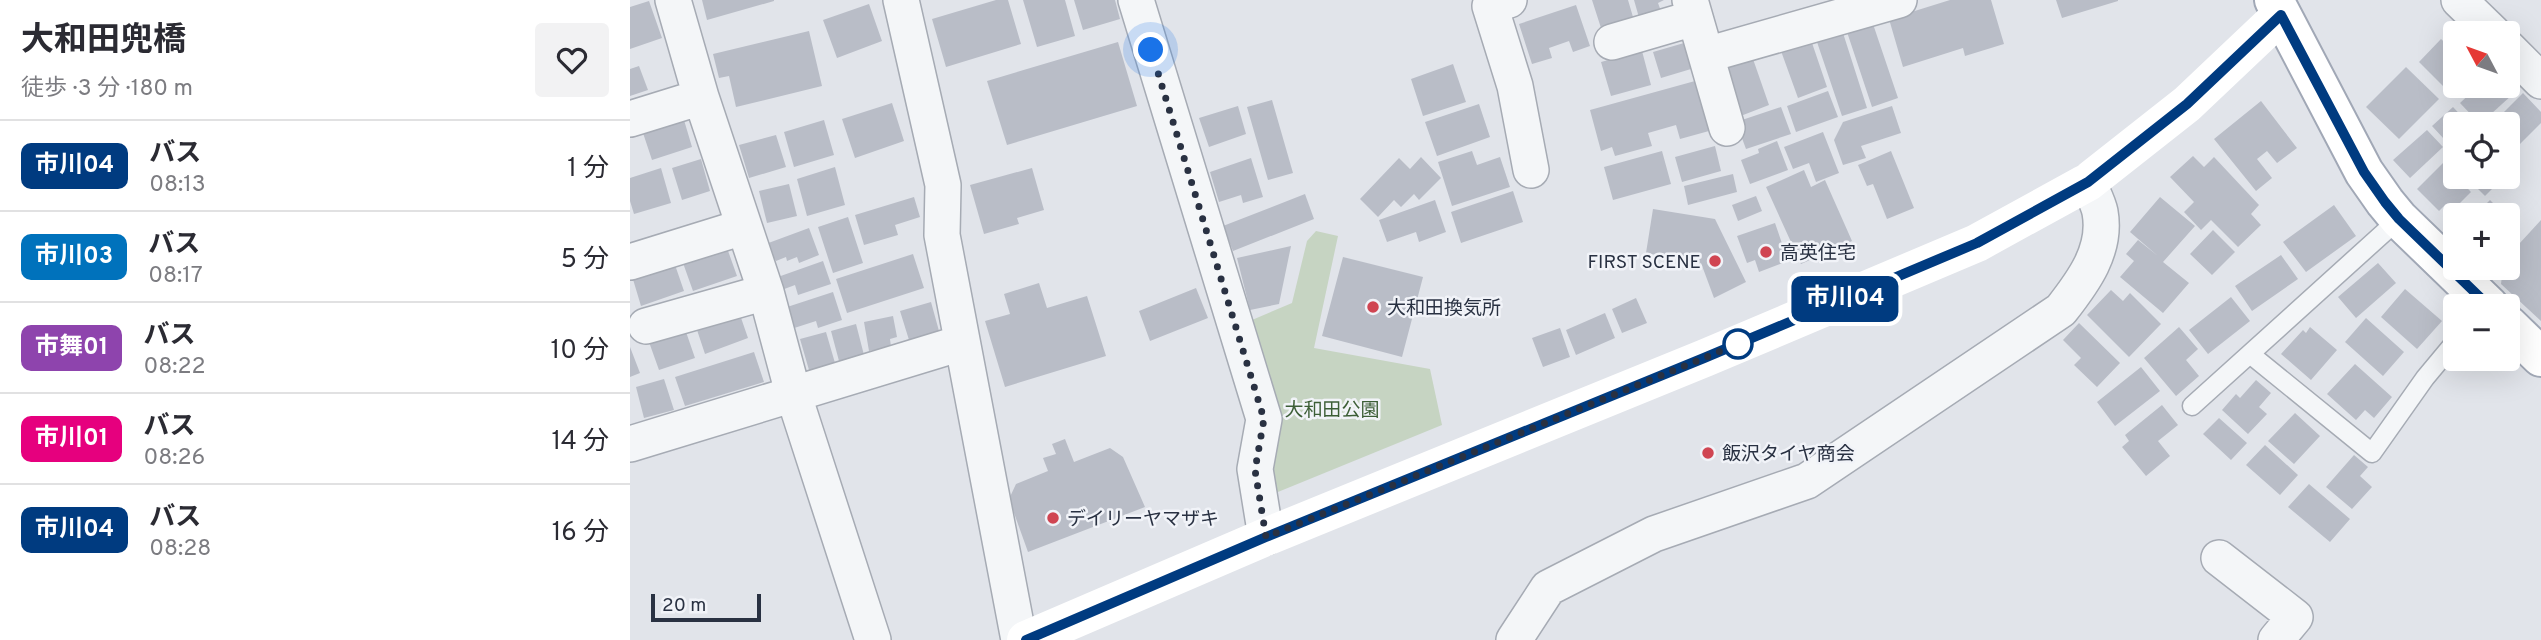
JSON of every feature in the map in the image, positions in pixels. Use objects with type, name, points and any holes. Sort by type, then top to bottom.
[{"type":"main road","points":[[1026,640],[1266,537],[1977,243],[2088,182],[2187,104],[2284,5],[2364,172],[2399,219],[2476,294]]},
{"type":"main road","points":[[2520,337],[2541,357]]},
{"type":"street","points":[[673,0],[701,97],[766,292],[793,393],[873,640]]},
{"type":"street","points":[[901,0],[943,185],[942,235],[1019,640]]},
{"type":"street","points":[[1136,0],[1264,419],[1255,470],[1266,537]]},
{"type":"street","points":[[1509,0],[1490,6],[1515,86],[1531,170]]},
{"type":"street","points":[[1706,55],[1861,5],[1899,0]]},
{"type":"street","points":[[2459,0],[2481,21]]},
{"type":"street","points":[[1612,42],[1692,9],[1727,128]]},
{"type":"street","points":[[2520,60],[2541,81]]},
{"type":"street","points":[[630,119],[701,97]]},
{"type":"street","points":[[1514,640],[1548,588],[1654,534],[1807,481],[2061,310],[2083,281],[2102,240],[2100,211],[2088,182]]},
{"type":"street","points":[[630,262],[743,228]]},
{"type":"street","points":[[646,326],[766,292]]},
{"type":"street","points":[[630,444],[961,343]]},
{"type":"street","points":[[2218,558],[2295,617],[2276,640]]},
{"type":"lane","points":[[2192,406],[2399,219]]},
{"type":"lane","points":[[2250,354],[2372,453],[2424,378],[2443,356]]},
{"type":"green space","name":"大和田公園","points":[[1316,231],[1338,236],[1314,348],[1430,369],[1442,425],[1273,494],[1245,323],[1292,303],[1307,241]]},
{"type":"building","points":[[702,0],[774,0],[774,1],[707,20]]},
{"type":"building","points":[[996,0],[1008,0],[1021,44],[946,67],[932,19]]},
{"type":"building","points":[[1023,0],[1065,0],[1075,36],[1037,47]]},
{"type":"building","points":[[1074,0],[1115,0],[1120,19],[1083,30]]},
{"type":"building","points":[[1592,0],[1628,0],[1633,17],[1601,28]]},
{"type":"building","points":[[1634,0],[1664,0],[1658,3],[1662,14],[1640,21]]},
{"type":"building","points":[[1950,0],[1991,0],[2004,44],[1965,56],[1963,48],[1903,67],[1889,19]]},
{"type":"building","points":[[2056,0],[2118,0],[2118,1],[2062,18]]},
{"type":"building","points":[[649,1],[662,38],[630,49],[630,7]]},
{"type":"building","points":[[869,4],[882,41],[837,58],[823,20]]},
{"type":"building","points":[[1576,5],[1590,46],[1573,52],[1569,41],[1549,48],[1552,58],[1532,64],[1519,24]]},
{"type":"building","points":[[1873,24],[1898,98],[1872,107],[1847,32]]},
{"type":"building","points":[[809,31],[822,86],[736,107],[729,76],[719,78],[713,54]]},
{"type":"building","points":[[1843,33],[1867,108],[1842,116],[1817,42]]},
{"type":"building","points":[[2441,39],[2443,41],[2443,86],[2419,62]]},
{"type":"building","points":[[1811,40],[1827,87],[1798,98],[1781,51]]},
{"type":"building","points":[[1118,42],[1137,106],[1007,145],[987,81]]},
{"type":"building","points":[[1684,43],[1691,69],[1661,78],[1653,52]]},
{"type":"building","points":[[1642,51],[1651,85],[1611,96],[1601,62]]},
{"type":"building","points":[[1753,59],[1769,105],[1738,117],[1722,70]]},
{"type":"building","points":[[1453,64],[1466,102],[1423,116],[1411,79]]},
{"type":"building","points":[[639,66],[648,90],[630,96],[630,69]]},
{"type":"building","points":[[2406,67],[2439,99],[2399,139],[2366,107]]},
{"type":"building","points":[[1695,81],[1709,131],[1680,139],[1676,125],[1648,133],[1652,146],[1615,156],[1612,147],[1601,151],[1590,110]]},
{"type":"building","points":[[1828,91],[1838,117],[1796,132],[1787,106]]},
{"type":"building","points":[[2523,93],[2541,112],[2541,123],[2520,144],[2520,112],[2504,112]]},
{"type":"building","points":[[2465,98],[2509,98],[2493,112],[2469,112],[2460,103]]},
{"type":"building","points":[[1272,100],[1293,173],[1268,180],[1247,107]]},
{"type":"building","points":[[2261,101],[2297,148],[2277,163],[2267,151],[2257,159],[2272,178],[2256,191],[2214,139]]},
{"type":"building","points":[[892,103],[904,141],[855,158],[842,119]]},
{"type":"building","points":[[1479,104],[1490,137],[1437,156],[1425,122]]},
{"type":"building","points":[[1238,106],[1246,134],[1209,147],[1199,118]]},
{"type":"building","points":[[1892,106],[1901,133],[1861,146],[1866,158],[1843,165],[1834,140],[1843,122]]},
{"type":"building","points":[[1781,107],[1791,134],[1746,149],[1736,122]]},
{"type":"building","points":[[2443,116],[2443,138],[2432,126]]},
{"type":"building","points":[[684,120],[692,147],[652,160],[643,133]]},
{"type":"building","points":[[824,120],[834,155],[794,167],[784,132]]},
{"type":"building","points":[[2427,130],[2443,147],[2410,178],[2393,160]]},
{"type":"building","points":[[1823,132],[1839,173],[1816,182],[1809,163],[1793,169],[1784,147]]},
{"type":"building","points":[[776,135],[786,167],[749,178],[739,145]]},
{"type":"building","points":[[1777,141],[1788,170],[1750,184],[1741,160],[1759,153],[1758,149]]},
{"type":"building","points":[[1715,146],[1721,171],[1682,182],[1675,157]]},
{"type":"building","points":[[1472,151],[1477,165],[1500,157],[1510,187],[1452,206],[1438,162]]},
{"type":"building","points":[[1662,151],[1671,184],[1613,200],[1604,167]]},
{"type":"building","points":[[1891,151],[1914,208],[1887,219],[1873,184],[1867,186],[1858,165]]},
{"type":"building","points":[[2193,156],[2204,167],[2214,157],[2259,205],[2251,214],[2261,225],[2238,247],[2211,220],[2201,230],[2184,212],[2194,202],[2170,177]]},
{"type":"building","points":[[1421,157],[1441,178],[1419,200],[1414,194],[1401,207],[1394,200],[1378,217],[1360,199],[1399,158],[1410,169]]},
{"type":"building","points":[[1251,158],[1263,197],[1243,203],[1241,195],[1219,202],[1210,172]]},
{"type":"building","points":[[701,159],[710,191],[682,200],[672,168]]},
{"type":"building","points":[[2443,163],[2443,189],[2468,189],[2471,192],[2460,203],[2443,203],[2439,211],[2417,189]]},
{"type":"building","points":[[835,167],[845,205],[807,216],[797,179]]},
{"type":"building","points":[[661,168],[671,203],[634,214],[630,201],[630,178]]},
{"type":"building","points":[[1032,168],[1044,210],[1017,218],[1019,224],[984,234],[970,185]]},
{"type":"building","points":[[1804,170],[1811,187],[1825,180],[1852,241],[1801,264],[1766,187]]},
{"type":"building","points":[[1733,174],[1737,192],[1688,205],[1684,186]]},
{"type":"building","points":[[789,184],[797,216],[767,223],[759,191]]},
{"type":"building","points":[[2478,189],[2492,189],[2485,196]]},
{"type":"building","points":[[1513,191],[1523,222],[1461,243],[1451,212]]},
{"type":"building","points":[[1305,194],[1314,219],[1233,251],[1223,226]]},
{"type":"building","points":[[1756,196],[1762,211],[1738,221],[1732,205]]},
{"type":"building","points":[[914,197],[920,217],[895,225],[898,235],[864,245],[855,215]]},
{"type":"building","points":[[2160,197],[2195,226],[2163,262],[2189,283],[2163,313],[2120,277],[2134,261],[2126,254],[2138,240],[2158,256],[2130,232]]},
{"type":"building","points":[[1435,200],[1446,232],[1419,242],[1416,232],[1387,242],[1379,220]]},
{"type":"building","points":[[2334,205],[2356,236],[2306,272],[2283,242]]},
{"type":"building","points":[[1653,209],[1715,219],[1746,282],[1714,298],[1701,263],[1646,253]]},
{"type":"building","points":[[848,217],[863,263],[833,273],[818,227]]},
{"type":"building","points":[[2541,220],[2541,321],[2520,302],[2520,294],[2512,294],[2501,284],[2502,280],[2520,280],[2520,243]]},
{"type":"building","points":[[1775,223],[1788,261],[1759,272],[1755,260],[1747,263],[1737,236]]},
{"type":"building","points":[[809,228],[819,255],[799,263],[797,257],[787,261],[786,257],[776,261],[773,256],[768,258],[763,245]]},
{"type":"building","points":[[2213,230],[2235,252],[2212,275],[2190,254]]},
{"type":"building","points":[[1291,246],[1279,304],[1250,310],[1237,258]]},
{"type":"building","points":[[727,248],[737,276],[693,291],[683,263]]},
{"type":"building","points":[[913,254],[924,288],[847,313],[836,279]]},
{"type":"building","points":[[2281,255],[2298,279],[2252,311],[2235,286]]},
{"type":"building","name":"大和田換気所","points":[[1343,257],[1423,277],[1402,357],[1322,336]]},
{"type":"building","points":[[823,261],[831,284],[798,295],[795,285],[779,291],[775,278]]},
{"type":"building","points":[[674,262],[684,291],[641,306],[632,276]]},
{"type":"building","points":[[2378,263],[2396,283],[2356,318],[2338,297]]},
{"type":"building","points":[[1039,283],[1047,308],[1087,296],[1106,356],[1005,387],[985,321],[1010,314],[1004,294]]},
{"type":"building","points":[[1196,288],[1208,318],[1150,341],[1139,311]]},
{"type":"building","points":[[2405,289],[2442,321],[2417,349],[2381,317]]},
{"type":"building","points":[[2111,290],[2123,301],[2130,293],[2161,324],[2129,357],[2087,315]]},
{"type":"building","points":[[833,292],[842,320],[818,328],[816,321],[788,330],[781,309]]},
{"type":"building","points":[[2231,297],[2250,321],[2208,354],[2189,330]]},
{"type":"building","points":[[1636,298],[1647,323],[1622,333],[1612,309]]},
{"type":"building","points":[[931,302],[939,331],[909,340],[900,311]]},
{"type":"building","points":[[739,312],[748,338],[705,354],[696,327]]},
{"type":"building","points":[[1605,313],[1615,338],[1576,355],[1566,330]]},
{"type":"building","points":[[893,316],[897,337],[890,339],[891,347],[869,351],[864,322]]},
{"type":"building","points":[[2366,318],[2404,352],[2383,376],[2345,342]]},
{"type":"building","points":[[2079,323],[2120,363],[2097,387],[2074,365],[2081,358],[2063,340]]},
{"type":"building","points":[[856,324],[864,355],[839,361],[831,331]]},
{"type":"building","points":[[2179,327],[2198,349],[2186,360],[2199,376],[2176,396],[2144,358]]},
{"type":"building","points":[[2310,327],[2337,350],[2311,380],[2281,354],[2303,330],[2306,333]]},
{"type":"building","points":[[1560,328],[1570,357],[1543,367],[1532,338]]},
{"type":"building","points":[[685,329],[695,358],[659,370],[649,342]]},
{"type":"building","points":[[826,332],[835,363],[809,370],[800,339]]},
{"type":"building","points":[[630,347],[640,373],[630,377]]},
{"type":"building","points":[[754,352],[764,382],[685,406],[675,377]]},
{"type":"building","points":[[2355,364],[2392,397],[2374,418],[2365,410],[2356,420],[2327,394]]},
{"type":"building","points":[[2141,367],[2160,391],[2115,426],[2097,402]]},
{"type":"building","points":[[664,379],[674,410],[644,418],[636,387]]},
{"type":"building","points":[[2256,380],[2271,393],[2259,407],[2267,414],[2248,434],[2222,410],[2236,394],[2240,398]]},
{"type":"building","points":[[2162,405],[2178,425],[2158,441],[2170,456],[2146,476],[2122,447],[2129,441],[2125,435]]},
{"type":"building","points":[[2295,413],[2320,436],[2294,464],[2268,441]]},
{"type":"building","points":[[2219,418],[2247,443],[2231,460],[2203,434]]},
{"type":"building","points":[[1065,439],[1074,462],[1110,448],[1123,457],[1145,507],[1028,552],[1009,499],[1016,484],[1048,471],[1043,458],[1056,454],[1052,444]]},
{"type":"building","points":[[2265,445],[2298,475],[2280,495],[2246,465]]},
{"type":"building","points":[[2354,455],[2368,467],[2360,476],[2372,487],[2352,509],[2326,487]]},
{"type":"building","points":[[2309,484],[2350,519],[2330,542],[2288,507]]},
{"type":"bus line","name":"市川04","points":[[1026,640],[1266,537],[1977,243],[2088,182],[2187,104],[2281,15],[2364,172],[2385,202],[2477,294]]},
{"type":"place","name":"高英住宅","points":[[1766,252]]},
{"type":"place","name":"FIRST SCENE","points":[[1715,261]]},
{"type":"place","name":"大和田換気所","points":[[1373,307]]},
{"type":"place","name":"飯沢タイヤ商会","points":[[1708,453]]},
{"type":"place","name":"デイリーヤマザキ","points":[[1053,518]]},
{"type":"route","points":[[1151,50],[1264,419],[1255,470],[1266,537],[1738,344]]}]
